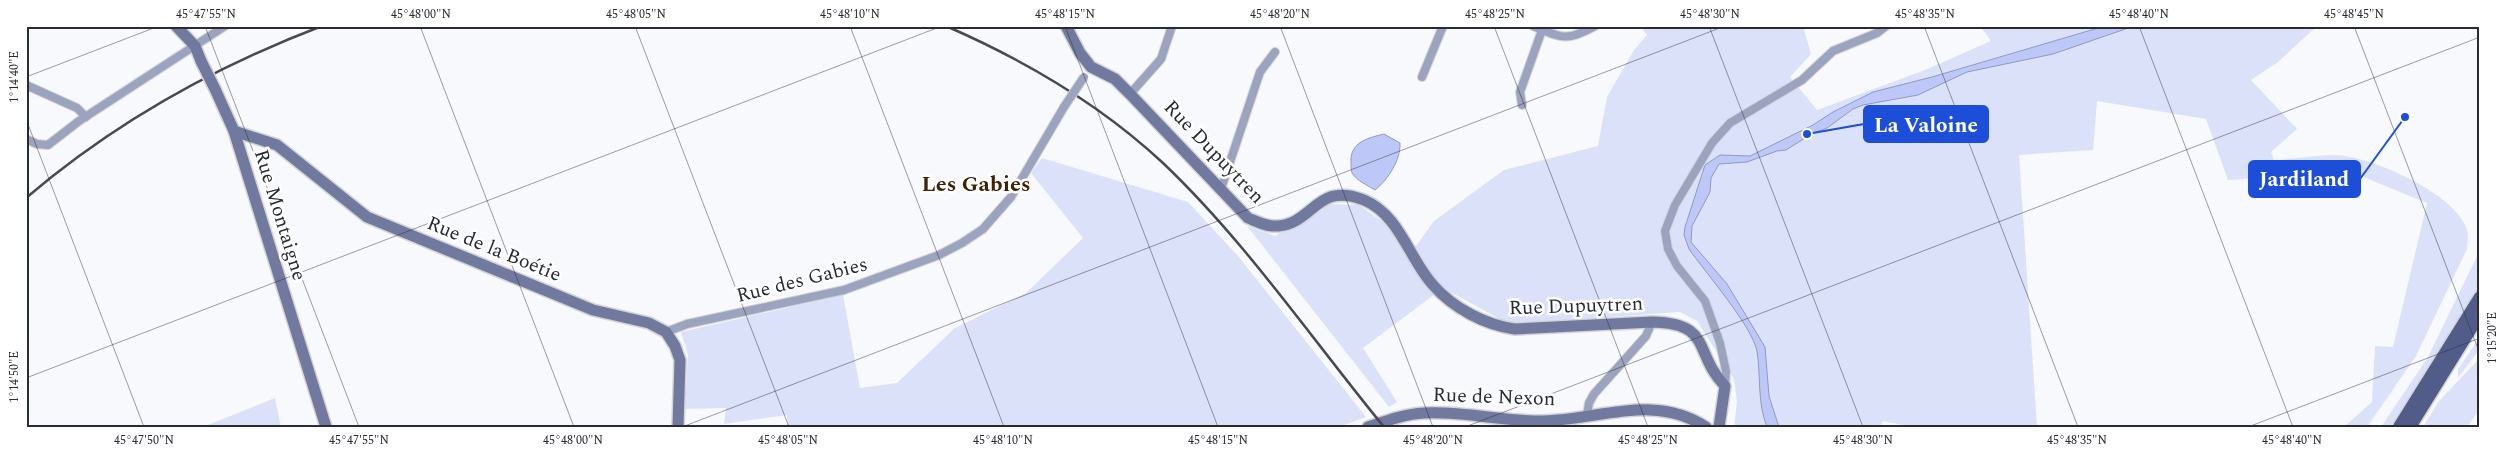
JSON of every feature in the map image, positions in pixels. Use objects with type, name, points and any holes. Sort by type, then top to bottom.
[{"type":"main road","points":[[2399,427],[2480,297]]},
{"type":"main road","points":[[2410,427],[2480,314]]},
{"type":"street","name":"Rue Montaigne","points":[[176,26],[195,46],[234,131],[326,427]]},
{"type":"street","points":[[26,139],[37,144],[48,145],[86,117],[225,26]]},
{"type":"street","name":"Rue Dupuytren","points":[[1066,26],[1080,53],[1087,72],[1115,79],[1248,218],[1265,225],[1279,226],[1296,219],[1332,196],[1347,195],[1366,201],[1384,215],[1397,230],[1432,284],[1473,315],[1499,327],[1515,329],[1674,322],[1684,326],[1694,334],[1726,386]]},
{"type":"street","points":[[1130,94],[1161,59],[1172,26]]},
{"type":"street","points":[[1422,77],[1443,26]]},
{"type":"street","points":[[1532,26],[1558,37],[1570,38],[1595,26]]},
{"type":"street","points":[[1719,427],[1726,386],[1726,370],[1720,343],[1704,301],[1677,266],[1668,250],[1665,231],[1675,205],[1712,143],[1730,123],[1802,80],[1833,51],[1877,33],[1886,26]]},
{"type":"street","points":[[1522,105],[1520,92],[1542,30]]},
{"type":"street","points":[[1221,189],[1260,72],[1275,52]]},
{"type":"street","name":"Rue des Gabies","points":[[666,332],[687,324],[844,290],[939,255],[962,243],[983,228],[1012,197],[1064,107],[1087,72]]},
{"type":"street","points":[[26,85],[77,108],[86,117]]},
{"type":"street","name":"Rue de la Boétie","points":[[234,131],[277,145],[367,217],[593,310],[649,323],[666,332]]},
{"type":"street","points":[[1587,416],[1589,403],[1594,394],[1646,336],[1652,322]]},
{"type":"street","points":[[666,332],[675,346],[680,360],[678,427]]},
{"type":"street","name":"Rue de Nexon","points":[[1368,427],[1400,417],[1424,413],[1536,422],[1636,409],[1654,409],[1685,416],[1706,427]]},
{"type":"shaded area","points":[[1640,26],[1803,26],[1811,54],[1790,77],[1817,110],[1925,70],[1991,41],[1980,26],[2317,26],[2278,62],[2251,80],[2297,129],[2271,152],[2274,160],[2335,155],[2368,162],[2407,177],[2442,199],[2455,211],[2467,229],[2467,249],[2416,356],[2367,427],[2298,427],[2345,426],[2372,402],[2375,346],[2393,347],[2427,203],[2351,172],[2228,180],[2206,119],[2097,101],[2093,150],[2019,155],[2037,427],[1912,427],[1883,421],[1880,427],[1734,427],[1737,402],[1734,379],[1697,321],[1680,312],[1509,324],[1443,288],[1363,348],[1397,402],[1389,407],[1247,226],[1275,236],[1318,213],[1330,204],[1359,205],[1416,246],[1434,221],[1504,170],[1598,146],[1607,97],[1634,50],[1647,35]]},
{"type":"shaded area","points":[[1042,158],[1188,202],[1238,256],[1366,417],[1339,427],[788,427],[787,415],[724,424],[726,408],[685,409],[688,355],[681,332],[843,295],[860,388],[897,383],[955,328],[1026,293],[1083,238],[1031,173]]},
{"type":"shaded area","points":[[2480,250],[2480,288],[2390,427],[2381,427],[2428,357]]},
{"type":"shaded area","points":[[2480,337],[2480,349],[2458,378],[2458,369]]},
{"type":"shaded area","points":[[2480,358],[2480,409],[2467,427],[2423,427],[2439,401]]},
{"type":"shaded area","points":[[275,398],[281,427],[203,427]]},
{"type":"water","points":[[2105,26],[2134,26],[2053,54],[1967,72],[1918,95],[1863,105],[1853,109],[1827,128],[1813,133],[1786,150],[1777,151],[1747,162],[1719,164],[1711,178],[1710,192],[1692,226],[1691,242],[1727,284],[1765,347],[1769,396],[1779,427],[1767,427],[1760,399],[1757,351],[1753,340],[1738,314],[1689,249],[1684,235],[1705,165],[1720,155],[1750,156],[1813,125],[1833,112],[1873,92],[1932,77]]},
{"type":"water","points":[[1384,134],[1400,143],[1400,149],[1393,169],[1385,181],[1375,190],[1354,176],[1351,166],[1351,155],[1361,142]]},
{"type":"railway","points":[[26,198],[94,145],[166,99],[243,60],[322,26]]},
{"type":"railway","points":[[946,26],[1004,53],[1060,85],[1113,121],[1163,163],[1193,193],[1250,258],[1384,427]]},
{"type":"place","name":"Jardiland","points":[[2405,117]]},
{"type":"place","name":"La Valoine","points":[[1807,134]]},
{"type":"district","name":"Les Gabies","points":[[976,184]]}]
